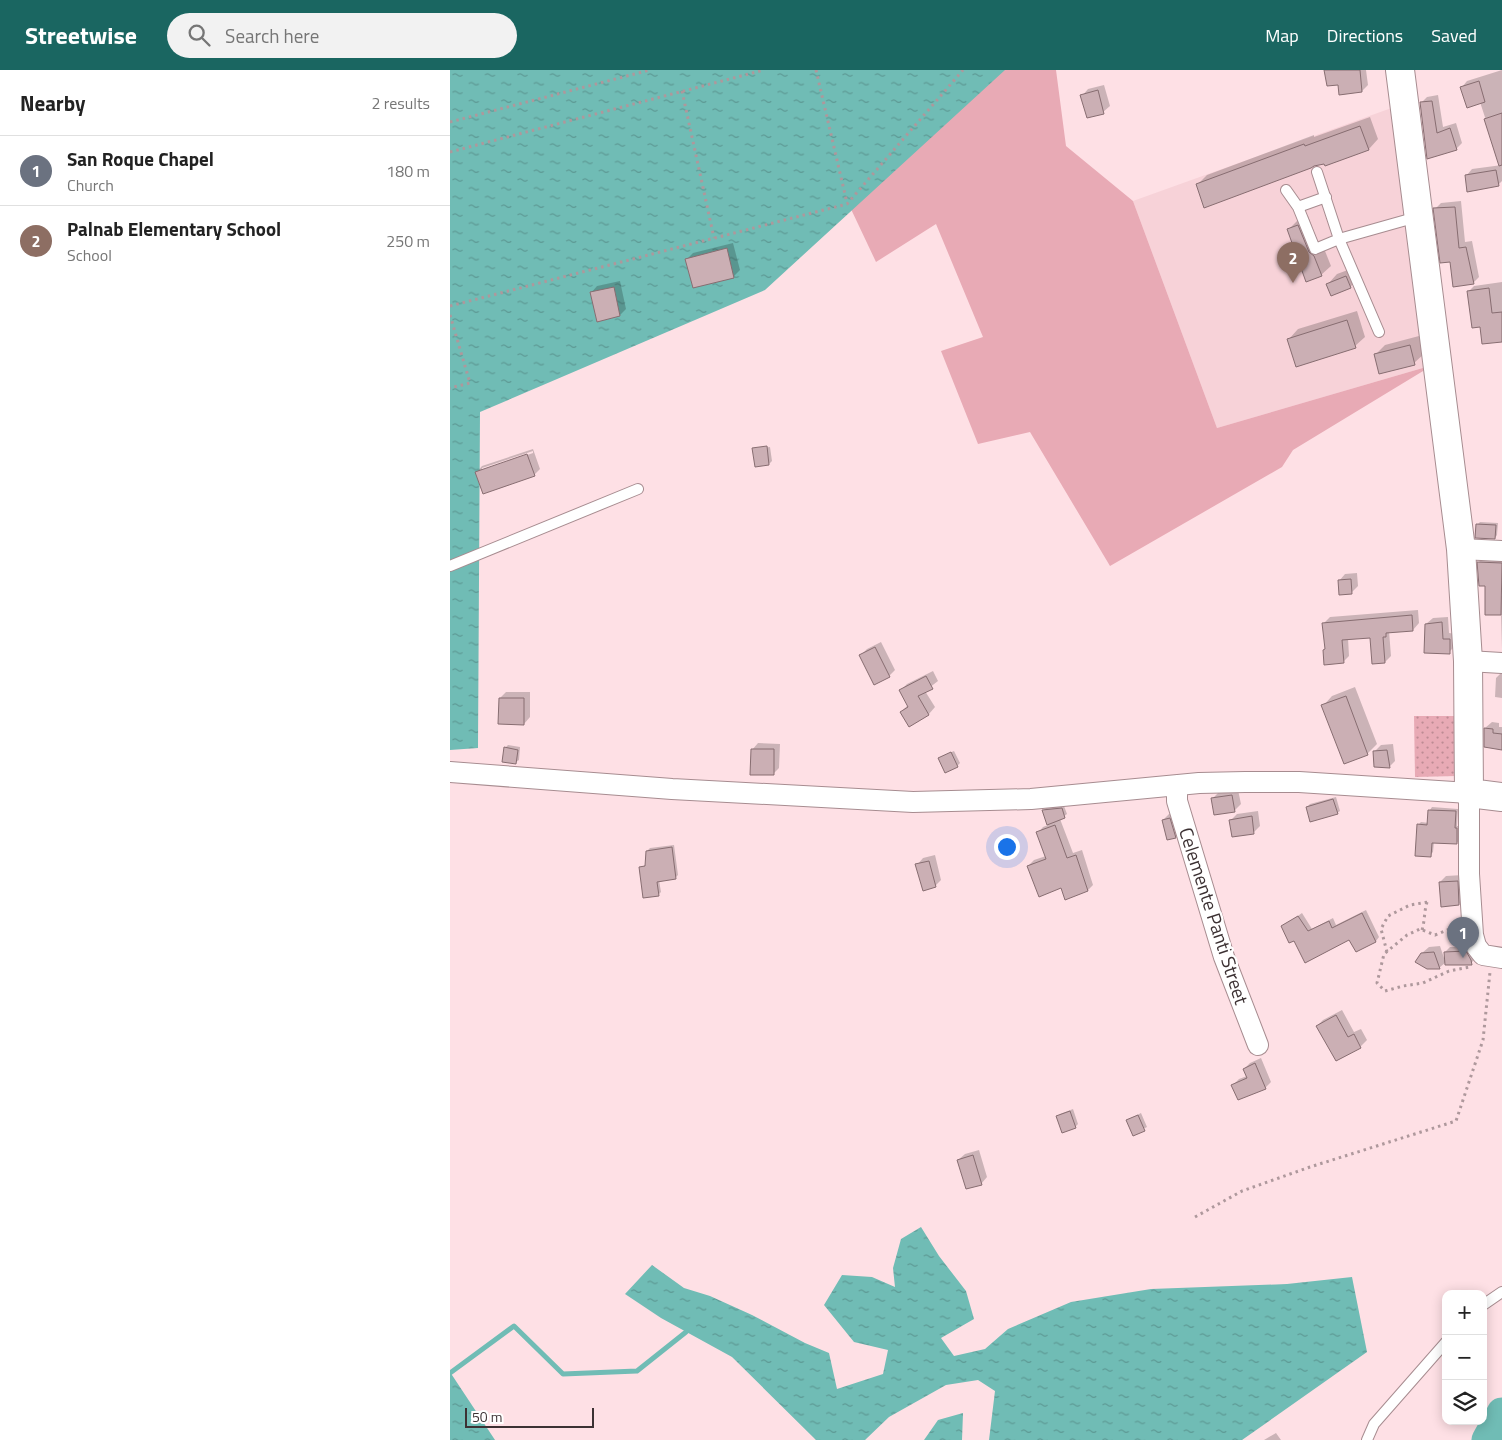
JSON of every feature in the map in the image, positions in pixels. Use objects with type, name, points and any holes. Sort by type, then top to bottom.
[{"type":"street","points":[[1400,70],[1461,549],[1468,661],[1469,874],[1473,935],[1476,946],[1483,955],[1497,958]]},
{"type":"street","points":[[1461,549],[1502,551]]},
{"type":"street","points":[[1468,661],[1502,663]]},
{"type":"street","points":[[450,772],[692,790],[913,802],[1031,799],[1245,782],[1299,782],[1502,797]]},
{"type":"street","name":"Celemente Panti Street","points":[[1177,786],[1177,801],[1224,956],[1258,1045]]},
{"type":"lane","points":[[1317,172],[1339,239],[1379,332]]},
{"type":"lane","points":[[1286,190],[1298,207],[1315,248],[1339,239],[1420,216]]},
{"type":"lane","points":[[1298,207],[1326,197]]},
{"type":"lane","points":[[450,566],[638,489]]},
{"type":"lane","points":[[1487,1302],[1502,1292]]},
{"type":"lane","points":[[1367,1440],[1374,1424],[1442,1347]]},
{"type":"path","points":[[450,122],[650,70]]},
{"type":"path","points":[[450,152],[763,70]]},
{"type":"path","points":[[816,70],[847,204]]},
{"type":"path","points":[[450,306],[847,204],[963,70]]},
{"type":"path","points":[[682,91],[714,238]]},
{"type":"path","points":[[450,315],[470,383],[450,388]]},
{"type":"path","points":[[1387,952],[1380,929],[1388,916],[1410,905],[1428,902],[1424,912],[1422,930]]},
{"type":"path","points":[[1470,967],[1449,971],[1424,984],[1403,986],[1385,991],[1377,984],[1384,954],[1407,935],[1422,930],[1435,935],[1452,928],[1461,934],[1473,935]]},
{"type":"path","points":[[1195,1217],[1242,1191],[1310,1167],[1456,1121],[1483,1040],[1497,958]]},
{"type":"shaded area","points":[[821,70],[1056,70],[1066,146],[1133,201],[1217,428],[1433,365],[1293,450],[1282,467],[1110,566],[1030,432],[978,444],[941,351],[983,337],[936,224],[876,262],[850,207]]},
{"type":"shaded area","points":[[1397,106],[1433,365],[1217,428],[1133,201]]},
{"type":"shaded area","points":[[1414,716],[1457,716],[1457,776],[1415,777]]},
{"type":"water","points":[[450,70],[1005,70],[765,290],[480,412],[478,748],[450,750]]},
{"type":"water","points":[[921,1227],[939,1256],[966,1291],[974,1319],[941,1338],[954,1356],[985,1349],[1008,1329],[1071,1302],[1151,1289],[1287,1284],[1352,1277],[1367,1352],[1242,1440],[989,1440],[995,1391],[978,1380],[946,1385],[889,1417],[865,1440],[816,1440],[732,1357],[661,1318],[625,1294],[652,1265],[684,1288],[710,1296],[829,1353],[837,1389],[883,1374],[888,1350],[854,1342],[824,1305],[842,1275],[872,1277],[895,1287],[893,1268],[901,1239]]},
{"type":"water","points":[[450,1372],[495,1440],[450,1440]]},
{"type":"water","points":[[963,1413],[962,1440],[924,1440],[938,1420]]},
{"type":"building","points":[[1324,70],[1360,70],[1362,92],[1339,95],[1338,85],[1327,86]]},
{"type":"building","points":[[1479,81],[1485,102],[1467,108],[1460,87]]},
{"type":"building","points":[[1098,90],[1104,114],[1087,118],[1080,95]]},
{"type":"building","points":[[1432,101],[1437,133],[1450,128],[1457,150],[1427,159],[1420,102]]},
{"type":"building","points":[[1502,113],[1502,165],[1499,166],[1484,119]]},
{"type":"building","points":[[1360,126],[1369,150],[1325,166],[1324,164],[1314,166],[1204,208],[1196,184],[1304,144],[1305,146]]},
{"type":"building","points":[[1496,170],[1499,186],[1467,192],[1465,175]]},
{"type":"building","points":[[1455,207],[1459,248],[1466,247],[1474,284],[1453,287],[1450,262],[1440,263],[1433,208]]},
{"type":"building","points":[[1298,225],[1309,252],[1314,256],[1322,276],[1306,282],[1287,229]]},
{"type":"building","points":[[727,248],[734,278],[693,288],[685,259]]},
{"type":"building","points":[[1346,276],[1351,288],[1331,296],[1326,284]]},
{"type":"building","points":[[614,287],[620,316],[597,322],[590,292]]},
{"type":"building","points":[[1489,288],[1492,313],[1502,312],[1502,342],[1482,344],[1480,327],[1472,328],[1467,291]]},
{"type":"building","points":[[1347,320],[1356,348],[1296,367],[1287,339]]},
{"type":"building","points":[[1410,345],[1415,365],[1379,374],[1374,354]]},
{"type":"building","points":[[767,446],[769,465],[755,467],[752,448]]},
{"type":"building","points":[[527,454],[535,476],[483,494],[475,472]]},
{"type":"building","points":[[1476,524],[1496,525],[1495,539],[1475,538]]},
{"type":"building","points":[[1477,562],[1502,563],[1501,615],[1485,615],[1485,586],[1479,586]]},
{"type":"building","points":[[1351,579],[1352,594],[1339,595],[1338,580]]},
{"type":"building","points":[[1412,615],[1413,631],[1386,633],[1386,637],[1383,637],[1385,663],[1372,664],[1370,638],[1342,640],[1344,663],[1324,665],[1323,650],[1325,649],[1322,623]]},
{"type":"building","points":[[1442,622],[1443,639],[1450,639],[1450,654],[1424,653],[1425,624]]},
{"type":"building","points":[[875,647],[890,677],[874,685],[859,655]]},
{"type":"building","points":[[926,676],[933,689],[918,696],[929,715],[909,727],[900,712],[908,707],[899,690]]},
{"type":"building","points":[[1346,696],[1368,755],[1344,764],[1321,705]]},
{"type":"building","points":[[499,698],[524,698],[524,725],[498,724]]},
{"type":"building","points":[[1484,728],[1493,729],[1493,733],[1502,734],[1502,750],[1484,747]]},
{"type":"building","points":[[504,747],[518,750],[516,764],[502,762]]},
{"type":"building","points":[[751,749],[774,749],[774,775],[750,775]]},
{"type":"building","points":[[1387,750],[1390,768],[1374,767],[1373,751]]},
{"type":"building","points":[[951,752],[958,767],[945,773],[938,758]]},
{"type":"building","points":[[1232,795],[1235,812],[1214,815],[1211,798]]},
{"type":"building","points":[[1333,799],[1338,814],[1310,822],[1306,807]]},
{"type":"building","points":[[1062,808],[1065,818],[1047,825],[1042,810]]},
{"type":"building","points":[[1428,810],[1456,811],[1455,828],[1457,828],[1457,844],[1432,843],[1431,857],[1415,856],[1417,824],[1427,825]]},
{"type":"building","points":[[1252,816],[1254,834],[1232,837],[1229,820]]},
{"type":"building","points":[[1170,818],[1176,838],[1167,840],[1162,820]]},
{"type":"building","points":[[1055,825],[1067,858],[1076,855],[1088,891],[1065,900],[1061,888],[1039,897],[1027,866],[1046,859],[1036,832]]},
{"type":"building","points":[[672,847],[676,879],[657,882],[659,896],[643,898],[639,867],[645,866],[646,851]]},
{"type":"building","points":[[929,861],[936,887],[923,891],[915,864]]},
{"type":"building","points":[[1458,881],[1459,905],[1441,907],[1439,882]]},
{"type":"building","points":[[1362,913],[1376,942],[1356,952],[1349,940],[1305,963],[1294,941],[1289,943],[1281,926],[1298,916],[1308,931],[1329,921],[1332,928]]},
{"type":"building","points":[[1466,951],[1472,965],[1445,965],[1444,952]]},
{"type":"building","points":[[1434,952],[1440,969],[1427,969],[1415,962],[1421,953]]},
{"type":"building","points":[[1336,1015],[1348,1037],[1354,1034],[1361,1048],[1336,1061],[1316,1026]]},
{"type":"building","points":[[1255,1063],[1266,1089],[1238,1100],[1231,1085],[1247,1078],[1243,1069]]},
{"type":"building","points":[[1070,1111],[1076,1128],[1062,1133],[1056,1116]]},
{"type":"building","points":[[1138,1115],[1145,1131],[1133,1136],[1126,1120]]},
{"type":"building","points":[[973,1155],[982,1185],[966,1189],[957,1160]]},
{"type":"waterway","points":[[450,1373],[514,1326],[563,1374],[637,1371],[686,1332]]},
{"type":"waterway","points":[[1487,1440],[1502,1413]]},
{"type":"place","name":"Palnab Elementary School","points":[[1293,283]]},
{"type":"place","name":"San Roque Chapel","points":[[1463,958]]}]
